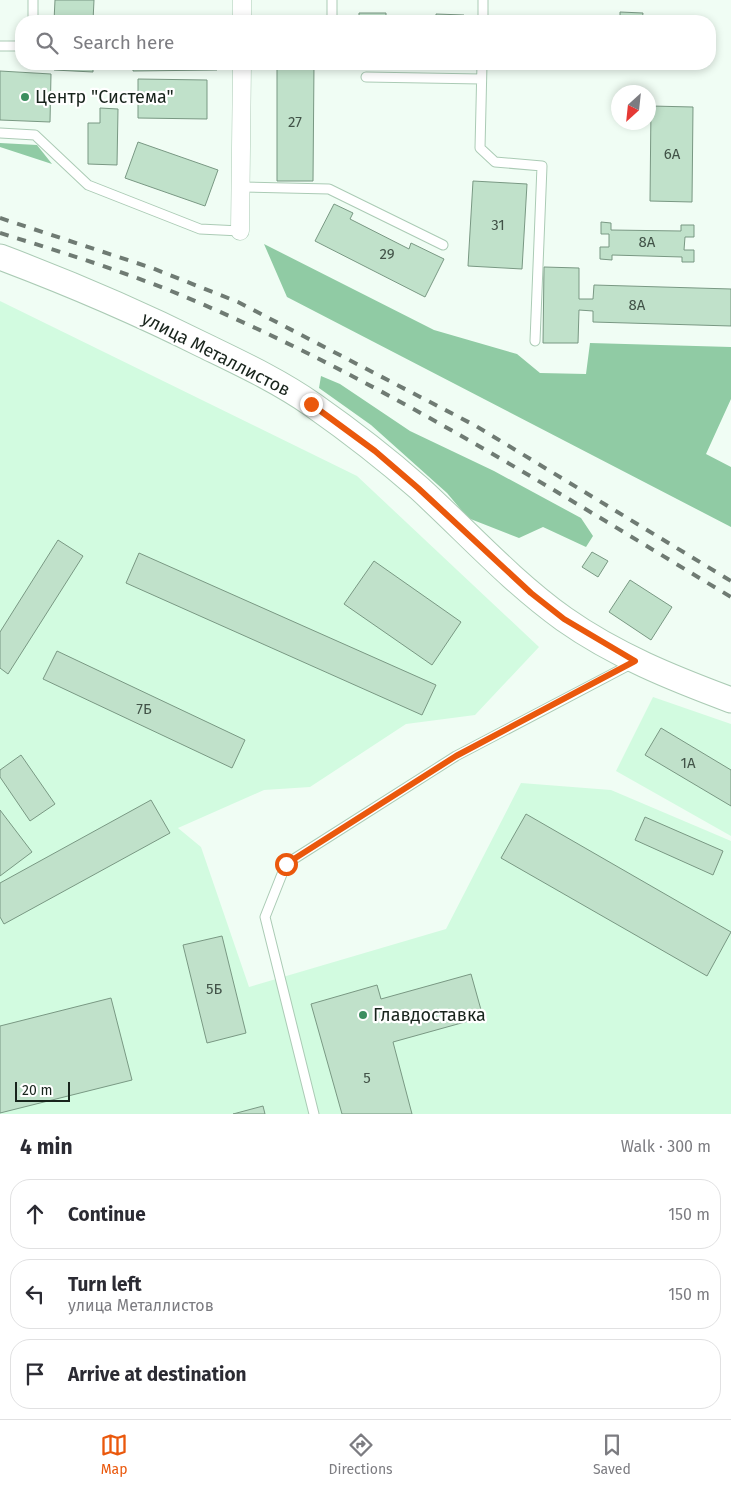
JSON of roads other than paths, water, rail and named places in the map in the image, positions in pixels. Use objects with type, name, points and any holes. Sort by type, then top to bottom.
[{"type":"main road","name":"улица Металлистов","points":[[0,257],[68,282],[151,319],[247,366],[311,404],[375,451],[418,488],[531,593],[564,619],[635,661],[731,700]]},
{"type":"street","points":[[242,0],[242,15]]},
{"type":"street","points":[[240,231],[242,70]]},
{"type":"lane","points":[[33,0],[33,15]]},
{"type":"lane","points":[[332,0],[332,15]]},
{"type":"lane","points":[[482,15],[483,0]]},
{"type":"lane","points":[[0,46],[15,46]]},
{"type":"lane","points":[[482,70],[480,148],[495,162],[542,166],[535,341]]},
{"type":"lane","points":[[366,77],[481,79]]},
{"type":"lane","points":[[0,133],[35,135],[88,185],[200,229],[240,231]]},
{"type":"lane","points":[[240,187],[329,189],[443,245]]},
{"type":"lane","points":[[314,1114],[265,917],[286,864],[456,756],[635,661]]},
{"type":"railway","points":[[0,218],[152,268],[238,302],[476,426],[731,581]]},
{"type":"railway","points":[[0,233],[177,293],[271,335],[405,404],[731,597]]},
{"type":"place","name":"Центр \"Система\"","points":[[25,97]]},
{"type":"place","name":"Главдоставка","points":[[363,1015]]}]
